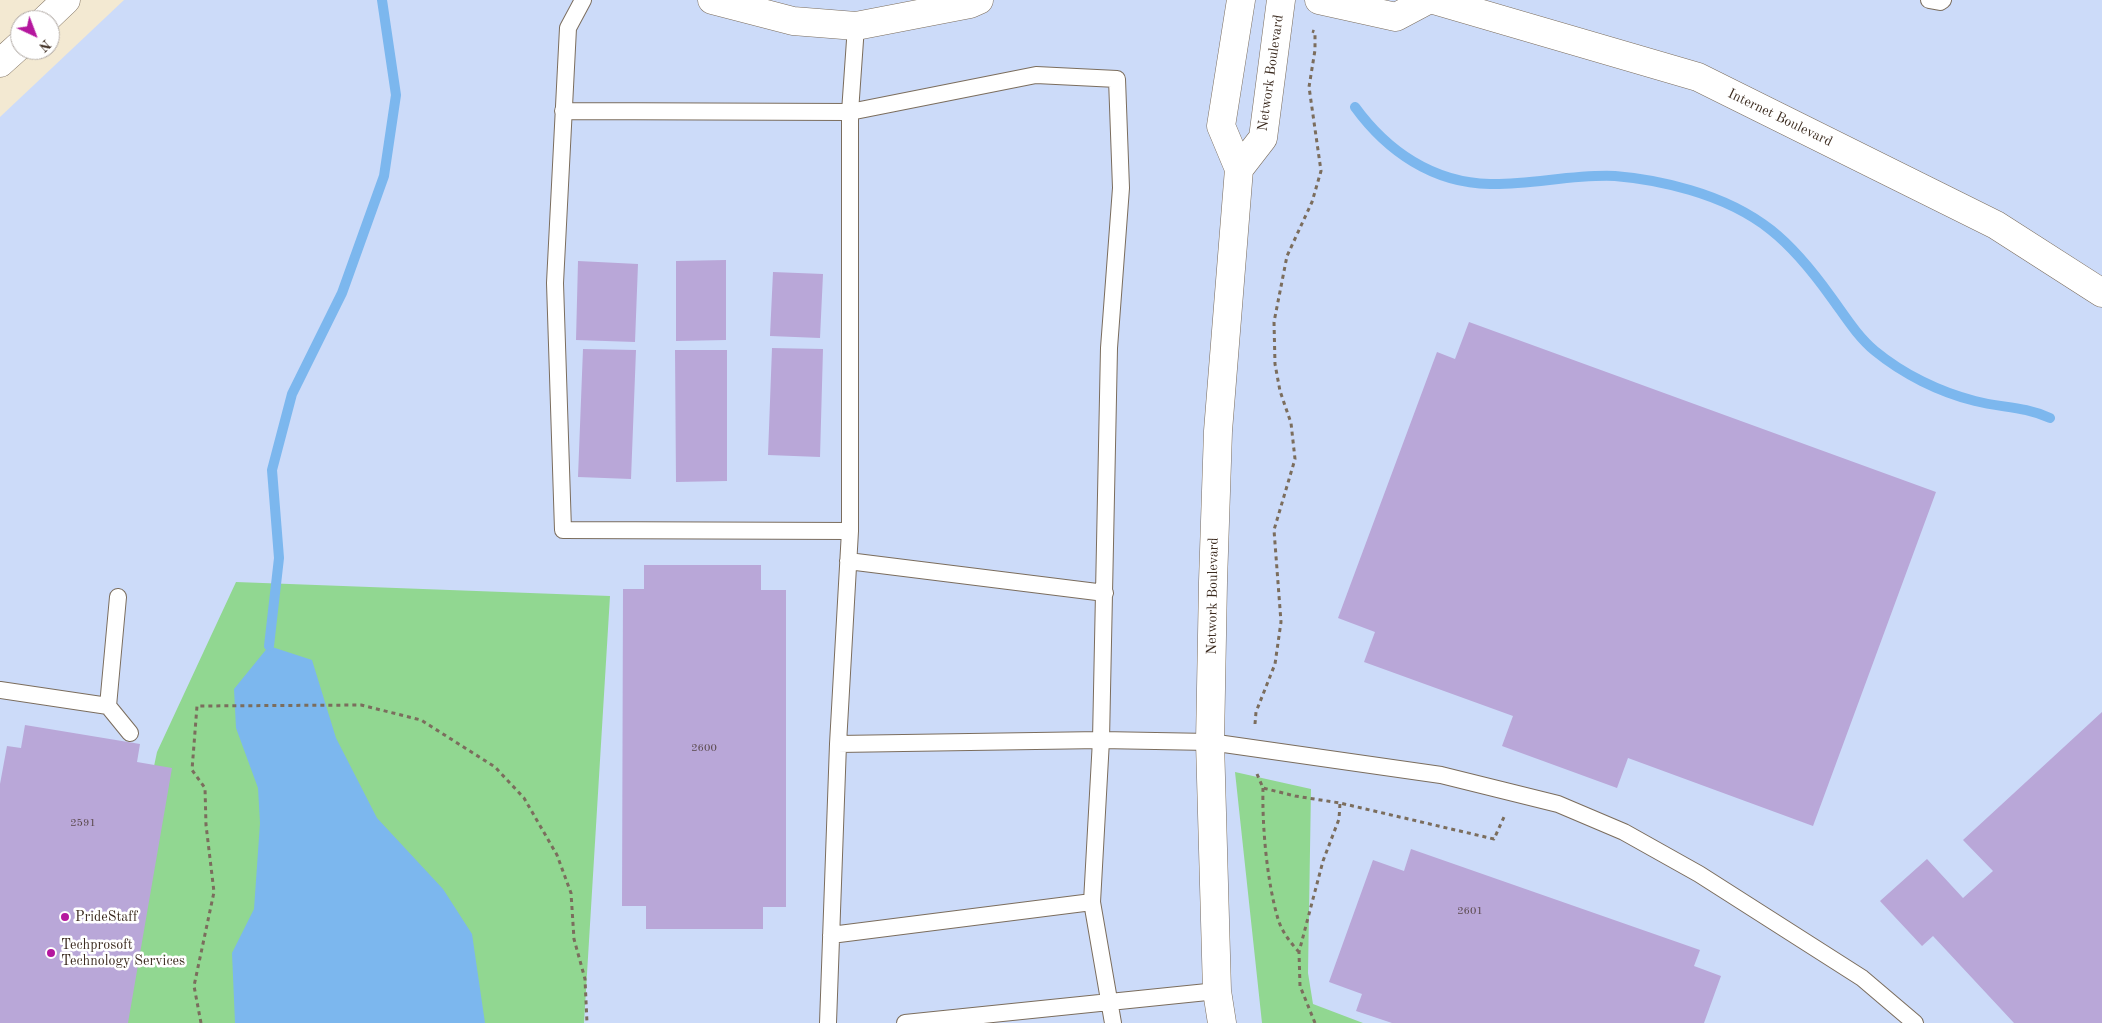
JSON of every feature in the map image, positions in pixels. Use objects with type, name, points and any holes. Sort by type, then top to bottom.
[{"type":"street","points":[[56,10],[66,0]]},
{"type":"street","points":[[712,0],[793,21],[856,26],[970,4],[979,0]]},
{"type":"street","name":"Network Boulevard","points":[[1222,1023],[1217,990],[1210,742],[1218,431],[1239,169],[1221,126],[1241,0]]},
{"type":"street","name":"Network Boulevard","points":[[1239,169],[1263,138],[1281,0]]},
{"type":"street","name":"Internet Boulevard","points":[[1319,0],[1396,17],[1440,1],[1698,77],[1996,225],[2102,293]]},
{"type":"street","points":[[0,63],[10,54]]},
{"type":"lane","points":[[584,0],[568,28],[555,283],[562,530],[850,531]]},
{"type":"lane","points":[[1929,0],[1940,2],[1943,0]]},
{"type":"lane","points":[[828,1023],[838,744],[850,531],[850,112],[856,26]]},
{"type":"lane","points":[[563,111],[850,112],[1036,75],[1117,79],[1121,188],[1109,348],[1102,740],[1092,902],[1113,1023]]},
{"type":"lane","points":[[848,561],[1105,593]]},
{"type":"lane","points":[[108,706],[118,596]]},
{"type":"lane","points":[[0,690],[108,706],[130,733]]},
{"type":"lane","points":[[838,744],[1102,740],[1210,742],[1441,775],[1558,804],[1624,832],[1699,874],[1862,978],[1914,1023]]},
{"type":"lane","points":[[831,935],[1092,902]]},
{"type":"lane","points":[[905,1023],[1217,990]]},
{"type":"path","points":[[1299,952],[1288,940],[1278,920],[1263,821],[1263,788],[1254,769],[1256,712],[1275,664],[1281,622],[1274,530],[1294,459],[1291,422],[1280,391],[1275,364],[1274,322],[1287,256],[1312,202],[1321,171],[1309,87],[1315,50],[1315,32],[1308,27]]},
{"type":"path","points":[[201,1023],[194,986],[214,892],[206,825],[205,788],[192,770],[197,706],[361,705],[421,720],[495,767],[524,798],[557,855],[571,893],[574,939],[585,979],[587,1023]]},
{"type":"path","points":[[1263,788],[1295,796],[1340,803],[1494,840],[1514,793]]},
{"type":"path","points":[[1315,1023],[1300,986],[1299,952],[1323,861],[1339,819],[1340,803]]},
{"type":"shaded area","points":[[124,0],[2102,0],[2102,1023],[0,1023],[0,117]]},
{"type":"green space","points":[[236,582],[610,596],[584,1023],[100,1023],[157,752]]},
{"type":"green space","points":[[1235,772],[1311,789],[1308,973],[1313,1004],[1363,1023],[1262,1023]]},
{"type":"water","points":[[269,646],[312,660],[336,738],[377,818],[443,889],[472,934],[485,1023],[235,1023],[232,953],[254,909],[260,823],[258,788],[236,728],[234,689]]},
{"type":"building","points":[[726,260],[726,340],[676,341],[676,261]]},
{"type":"building","points":[[578,261],[638,264],[635,342],[576,340]]},
{"type":"building","points":[[773,272],[823,274],[820,338],[770,336]]},
{"type":"building","points":[[1469,322],[1936,492],[1813,826],[1628,758],[1617,788],[1502,746],[1513,716],[1364,662],[1375,632],[1338,618],[1437,352],[1455,359]]},
{"type":"building","points":[[772,348],[823,349],[820,457],[768,455]]},
{"type":"building","points":[[583,349],[636,350],[631,479],[578,477]]},
{"type":"building","points":[[675,350],[727,350],[727,481],[676,482]]},
{"type":"building","points":[[644,565],[761,565],[761,590],[786,590],[786,907],[763,907],[763,929],[646,929],[646,906],[622,906],[623,589],[644,589]]},
{"type":"building","points":[[2102,712],[2102,1023],[2014,1023],[1933,936],[1922,946],[1880,901],[1927,859],[1963,898],[1993,871],[1963,840]]},
{"type":"building","points":[[25,725],[140,744],[137,762],[172,768],[128,1023],[0,1023],[0,784],[7,746],[21,748]]},
{"type":"building","points":[[1411,849],[1700,950],[1694,966],[1721,976],[1704,1023],[1392,1023],[1356,1011],[1362,994],[1329,982],[1373,860],[1404,871]]},
{"type":"waterway","points":[[269,646],[279,558],[272,470],[292,394],[342,293],[384,176],[396,95],[382,0]]},
{"type":"waterway","points":[[1355,107],[1368,123],[1397,150],[1413,162],[1449,178],[1469,182],[1505,184],[1615,176],[1681,187],[1735,207],[1771,230],[1787,244],[1802,259],[1862,339],[1897,367],[1909,375],[1948,393],[1985,403],[2031,411],[2050,418]]},
{"type":"place","name":"PrideStaff","points":[[65,917]]},
{"type":"place","name":"Techprosoft Technology Services","points":[[51,953]]}]
